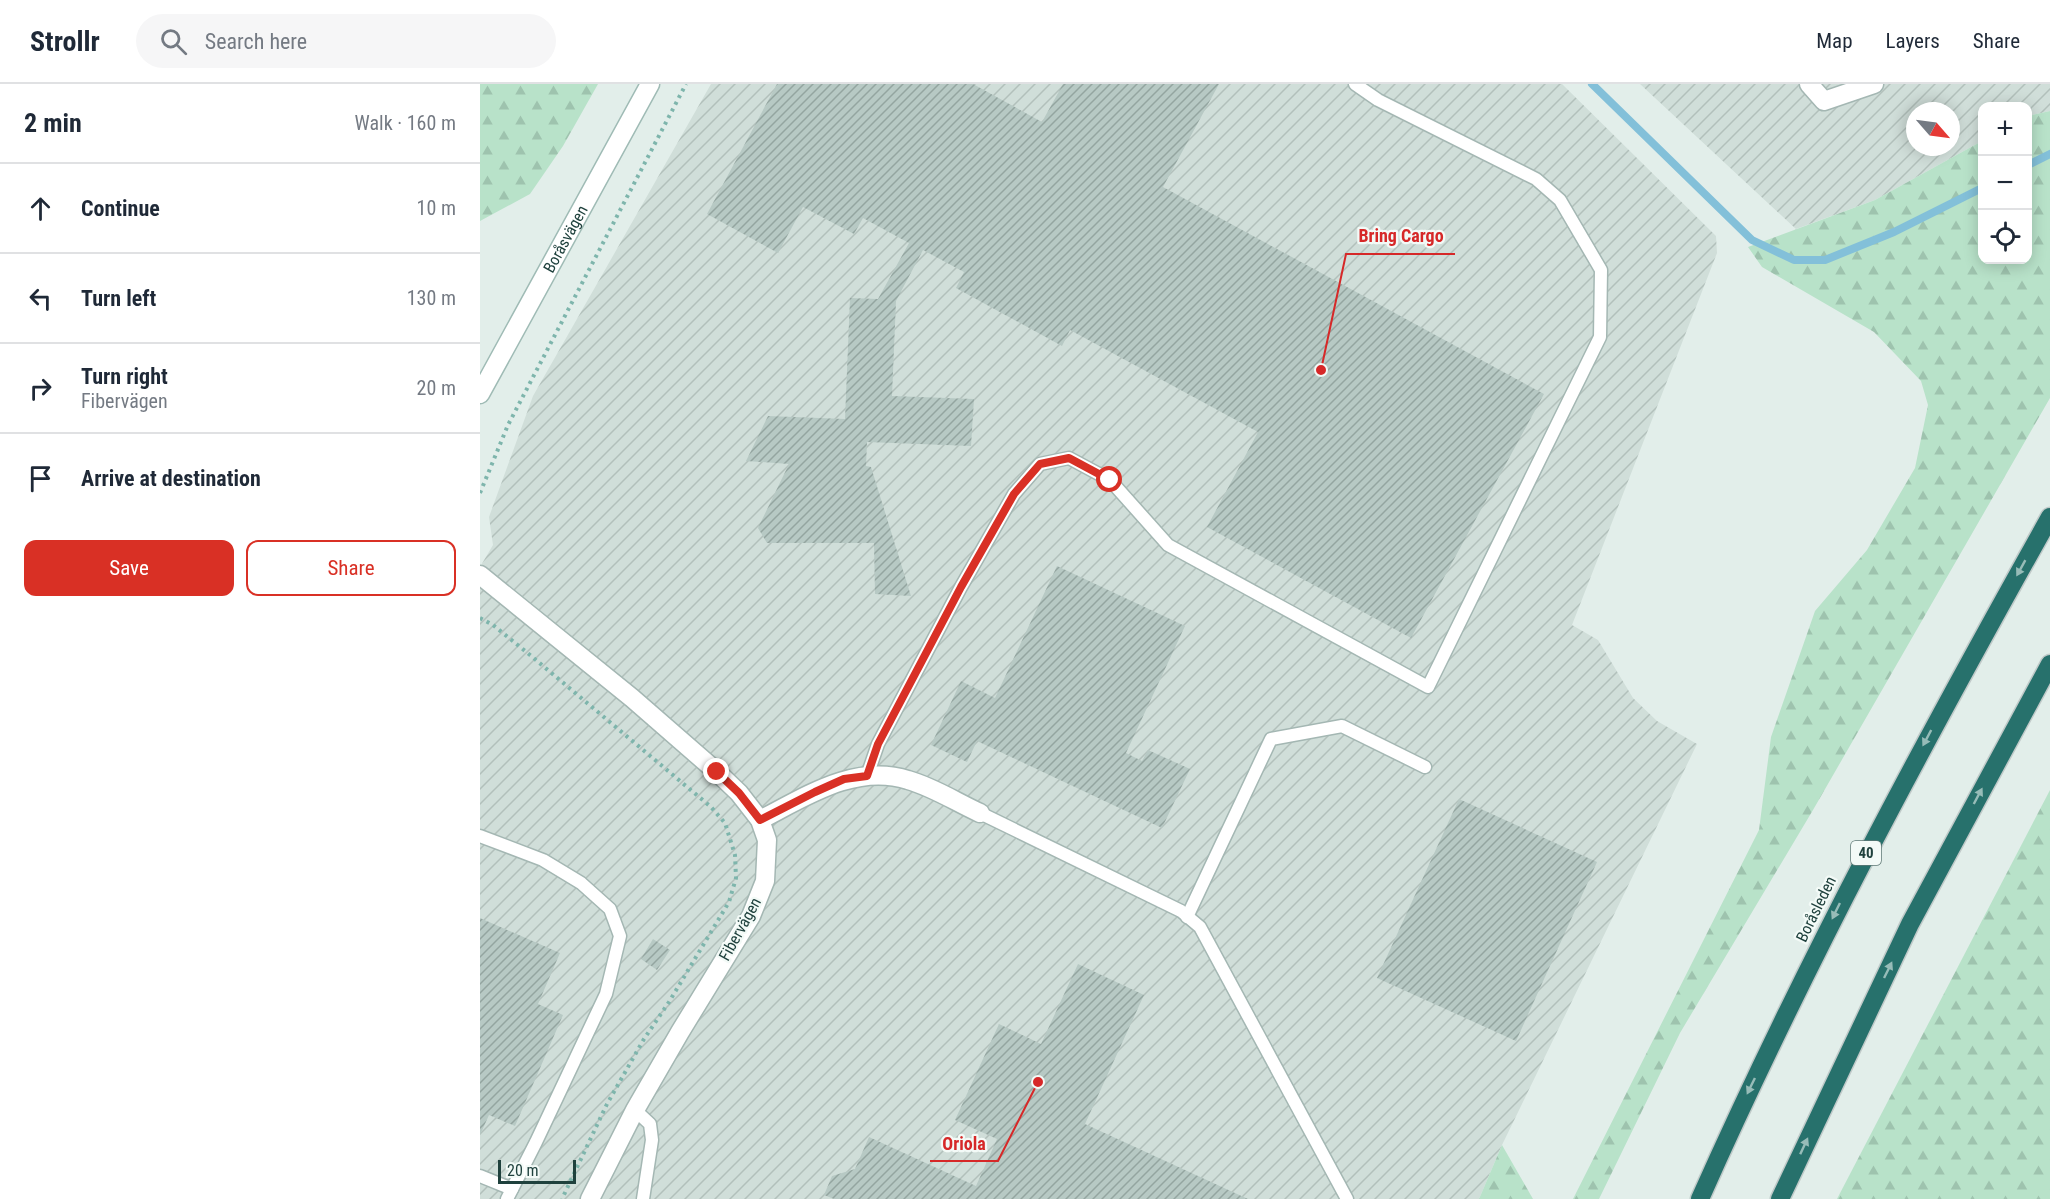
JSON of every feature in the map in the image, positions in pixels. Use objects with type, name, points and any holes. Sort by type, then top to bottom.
[{"type":"highway","name":"Boråsleden","points":[[1700,1199],[1734,1121],[1844,895],[1950,695],[2050,516]]},
{"type":"highway","points":[[1780,1199],[1910,924],[2050,664]]},
{"type":"street","name":"Boråsvägen","points":[[480,394],[650,84]]},
{"type":"street","points":[[1809,84],[1824,101],[1875,84]]},
{"type":"street","name":"Fibervägen","points":[[480,575],[623,691],[717,772],[739,793],[760,820],[767,840],[765,881],[751,916],[635,1110],[590,1199]]},
{"type":"street","points":[[760,820],[844,779],[885,775],[908,779],[980,813]]},
{"type":"lane","points":[[867,776],[878,744],[961,587],[1014,494],[1040,464],[1069,458],[1110,480],[1168,545],[1428,687],[1600,337],[1601,270],[1560,200],[1536,179],[1378,100],[1355,84]]},
{"type":"lane","points":[[1187,917],[1270,739],[1342,726],[1425,767]]},
{"type":"lane","points":[[980,813],[1180,911],[1200,927],[1347,1199]]},
{"type":"lane","points":[[480,836],[543,860],[581,883],[610,909],[620,936],[606,994],[509,1194],[480,1176]]},
{"type":"lane","points":[[635,1110],[650,1124],[652,1140],[643,1199]]},
{"type":"path","points":[[480,493],[508,425],[686,84]]},
{"type":"path","points":[[480,618],[493,625],[530,655],[711,807],[725,823],[735,855],[736,878],[729,902],[644,1039],[607,1104],[562,1199]]},
{"type":"shaded area","points":[[711,84],[1562,84],[1716,236],[1717,253],[1572,625],[1598,640],[1633,698],[1657,721],[1697,744],[1502,1145],[1479,1199],[480,1199],[480,567],[493,545],[489,517],[533,396]]},
{"type":"shaded area","points":[[1640,84],[2050,84],[2050,111],[2032,115],[2032,102],[1978,102],[1978,143],[1960,153],[1960,102],[1906,102],[1906,156],[1955,156],[1875,200],[1796,229]]},
{"type":"green space","points":[[480,84],[598,84],[563,146],[530,194],[480,221]]},
{"type":"green space","points":[[2050,111],[2050,398],[1813,810],[1680,1033],[1599,1199],[1573,1199],[1759,830],[1771,737],[1815,611],[1867,550],[1915,468],[1928,405],[1921,381],[1874,332],[1762,267],[1748,247],[1875,200],[1955,156],[1960,156],[1960,153],[1978,143],[1978,264],[2032,264],[2032,115]]},
{"type":"green space","points":[[2050,790],[2050,1199],[1837,1199]]},
{"type":"green space","points":[[1502,1145],[1533,1199],[1479,1199]]},
{"type":"building","points":[[777,84],[973,84],[1042,122],[1063,84],[1219,84],[1163,187],[1544,394],[1411,638],[1207,527],[1258,432],[1070,330],[1062,346],[956,288],[964,272],[923,250],[896,301],[892,396],[974,399],[971,446],[867,442],[866,466],[871,467],[911,596],[875,594],[874,543],[767,543],[758,528],[789,464],[746,461],[768,416],[845,419],[850,298],[878,299],[909,243],[863,218],[854,234],[803,207],[778,253],[707,214]]},
{"type":"building","points":[[1057,566],[1185,626],[1126,753],[1142,761],[1148,750],[1190,769],[1162,828],[977,741],[967,762],[931,745],[961,681],[995,698]]},
{"type":"building","points":[[1459,799],[1597,862],[1516,1041],[1377,978]]},
{"type":"building","points":[[480,918],[560,953],[538,1004],[563,1015],[515,1126],[489,1115],[480,1135]]},
{"type":"building","points":[[653,939],[670,950],[657,970],[641,959]]},
{"type":"building","points":[[1078,964],[1144,995],[1085,1124],[1248,1199],[834,1199],[824,1195],[832,1176],[855,1169],[869,1137],[976,1186],[997,1139],[955,1120],[999,1024],[1041,1044]]},
{"type":"waterway","points":[[1592,84],[1752,240],[1794,260],[1825,260],[1894,232],[1978,190]]},
{"type":"waterway","points":[[2032,163],[2050,154]]},
{"type":"place","name":"Bring Cargo","points":[[1321,370]]},
{"type":"place","name":"Oriola","points":[[1038,1082]]},
{"type":"route","points":[[717,772],[739,793],[760,820],[844,779],[867,776],[878,744],[961,587],[1014,494],[1040,464],[1069,458],[1110,480]]}]
